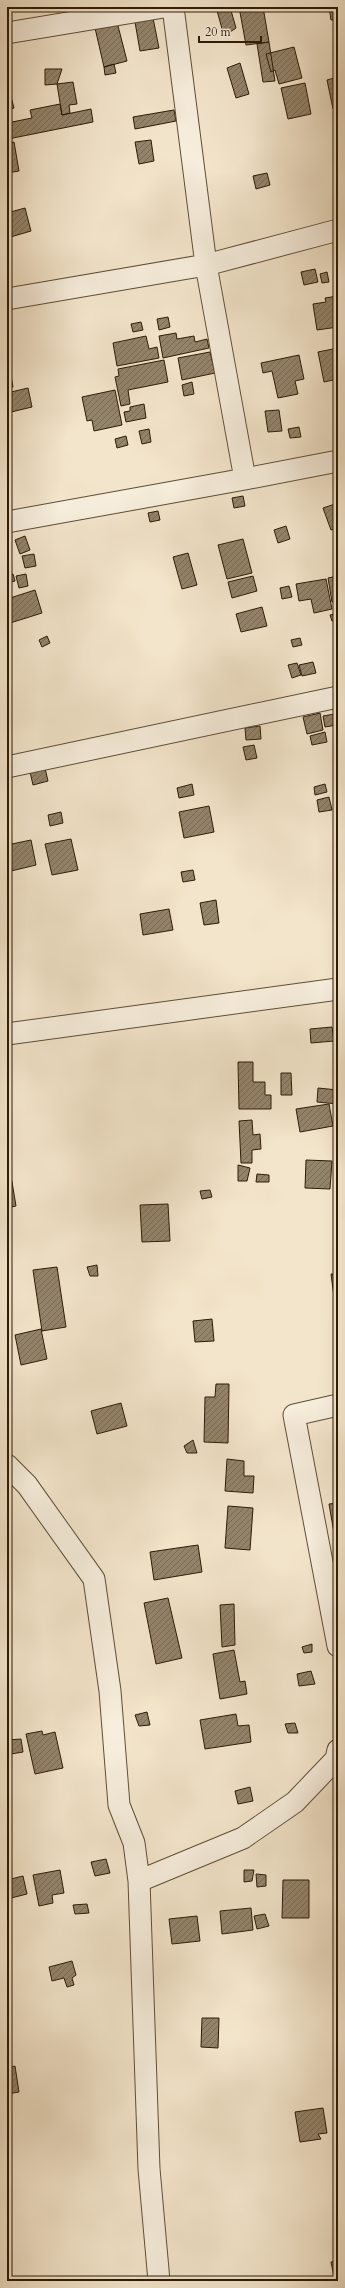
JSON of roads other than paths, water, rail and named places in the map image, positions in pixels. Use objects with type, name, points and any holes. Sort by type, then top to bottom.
[{"type":"street","points":[[7,33],[164,7]]},
{"type":"street","points":[[173,7],[206,265],[245,479]]},
{"type":"street","points":[[7,299],[206,265],[338,230]]},
{"type":"street","points":[[7,522],[338,461]]},
{"type":"street","points":[[7,767],[338,697]]},
{"type":"street","points":[[7,1034],[338,989]]},
{"type":"street","points":[[338,1405],[294,1414],[338,1647]]},
{"type":"street","points":[[7,1465],[27,1485],[94,1579],[110,1691],[119,1805],[134,1843],[139,1881],[149,2169],[159,2281]]},
{"type":"street","points":[[139,1881],[243,1838],[295,1802],[336,1759],[338,1750]]}]
